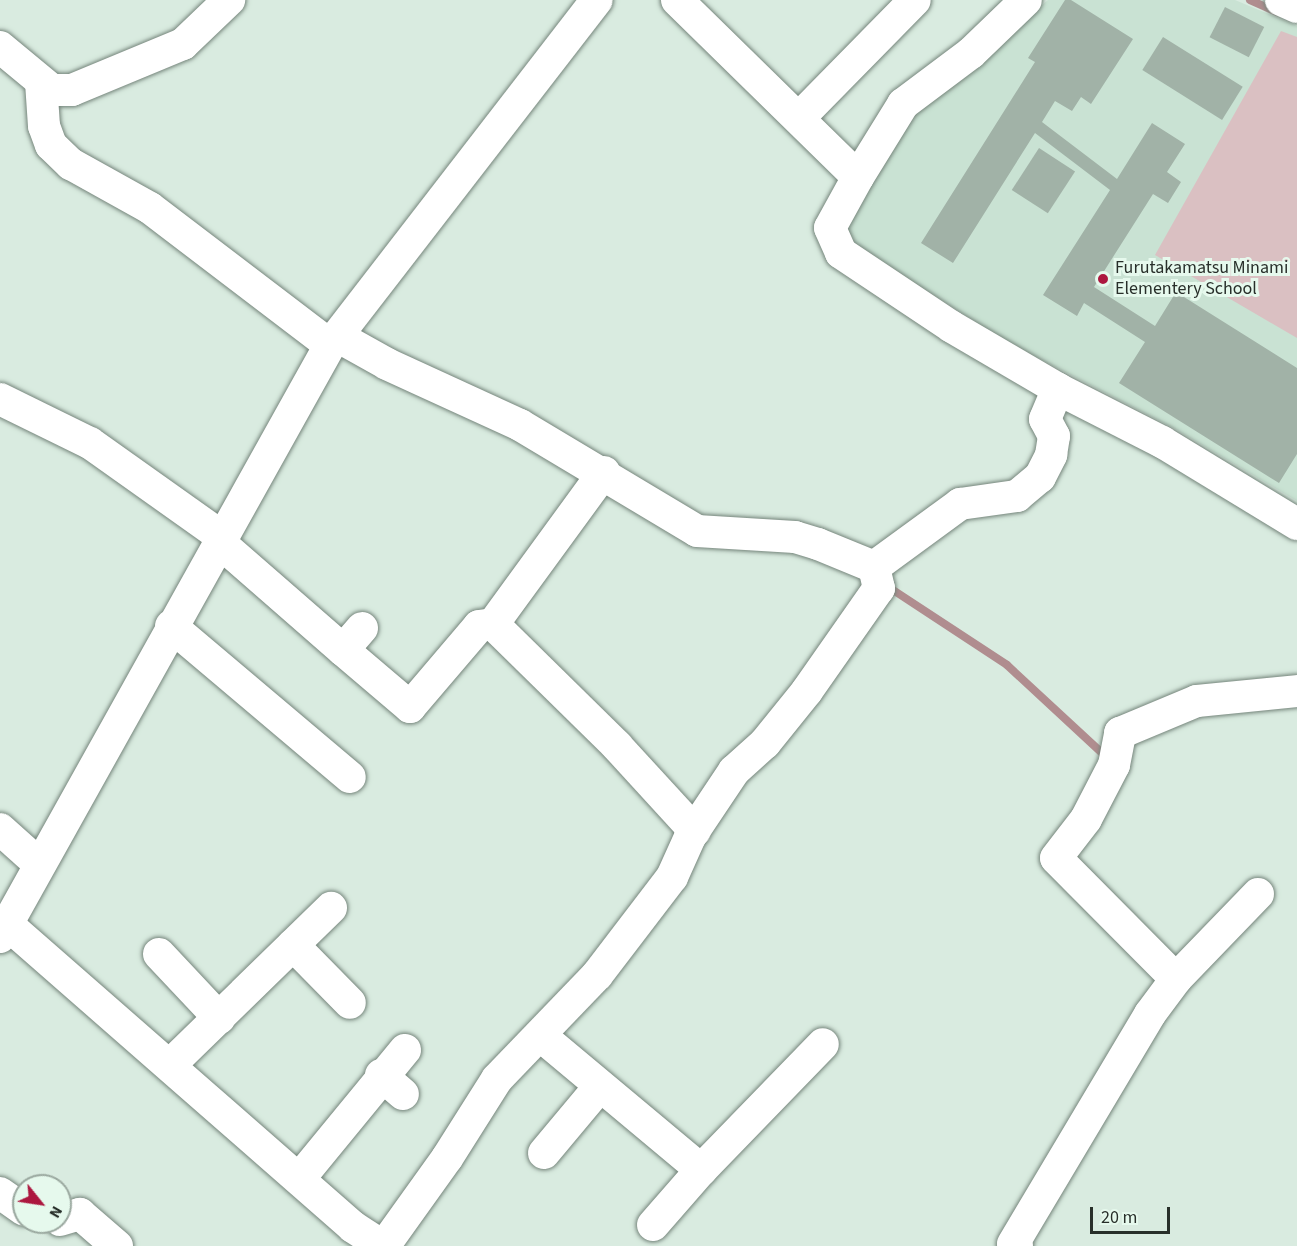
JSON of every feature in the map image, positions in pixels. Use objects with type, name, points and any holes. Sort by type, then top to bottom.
[{"type":"street","points":[[0,47],[52,90],[72,90],[183,44],[229,0]]},
{"type":"street","points":[[597,0],[333,341],[219,539],[4,931],[170,1065],[353,1227],[382,1246],[447,1158],[497,1079],[541,1036],[597,975],[672,877],[695,831],[734,771],[765,743],[807,691],[879,588],[874,567]]},
{"type":"street","points":[[676,0],[858,177]]},
{"type":"street","points":[[799,118],[915,0]]},
{"type":"street","points":[[1026,0],[971,53],[903,104],[830,228],[841,254],[952,327],[1058,389],[1162,442],[1297,524]]},
{"type":"street","points":[[1281,0],[1297,7]]},
{"type":"street","points":[[41,82],[44,126],[51,145],[71,164],[150,208],[333,341],[520,425],[604,472],[697,531],[795,537],[874,567]]},
{"type":"street","points":[[874,567],[960,504],[1017,496],[1040,477],[1051,455],[1054,436],[1044,419],[1058,389]]},
{"type":"street","points":[[0,399],[90,443],[219,539],[352,639],[410,707],[479,626],[493,624],[604,472]]},
{"type":"street","points":[[493,624],[617,746],[695,831]]},
{"type":"street","points":[[171,626],[350,777]]},
{"type":"street","points":[[1176,979],[1056,858],[1086,819],[1114,765],[1120,734],[1197,701],[1297,691]]},
{"type":"street","points":[[0,829],[39,864]]},
{"type":"street","points":[[1017,1246],[1013,1244],[1144,1024],[1176,979],[1258,894]]},
{"type":"street","points":[[170,1065],[331,908]]},
{"type":"street","points":[[293,945],[350,1003]]},
{"type":"street","points":[[159,954],[219,1018]]},
{"type":"street","points":[[541,1036],[701,1170]]},
{"type":"street","points":[[653,1225],[701,1170],[823,1044]]},
{"type":"street","points":[[299,1179],[392,1085],[405,1050]]},
{"type":"street","points":[[544,1153],[600,1086]]},
{"type":"street","points":[[72,1217],[80,1214],[117,1246]]},
{"type":"shaded area","name":"Furutakamatsu Minami Elementery School","points":[[1048,0],[1235,0],[1297,26],[1297,501],[1172,427],[1011,344],[851,243],[846,225],[908,112],[980,59]]},
{"type":"shaded area","points":[[1281,31],[1297,37],[1297,338],[1155,255]]},
{"type":"building","points":[[1065,0],[1071,0],[1133,39],[1091,104],[1081,97],[1072,111],[1055,101],[1042,122],[1117,179],[1152,123],[1185,144],[1167,172],[1181,182],[1168,203],[1153,194],[1094,287],[1155,326],[1176,292],[1297,368],[1297,454],[1279,483],[1119,383],[1145,342],[1084,303],[1077,316],[1043,295],[1110,190],[1035,133],[953,263],[921,243],[1035,62],[1028,58]]},
{"type":"building","points":[[1225,7],[1264,27],[1249,57],[1210,37]]},
{"type":"building","points":[[1163,37],[1243,87],[1222,120],[1142,70]]},
{"type":"building","points":[[1039,148],[1075,171],[1048,213],[1012,190]]},
{"type":"waterway","points":[[1250,0],[1277,12]]},
{"type":"waterway","points":[[893,590],[1007,665],[1103,754],[1108,752]]},
{"type":"place","name":"Furutakamatsu Minami Elementery School","points":[[1103,279]]}]
